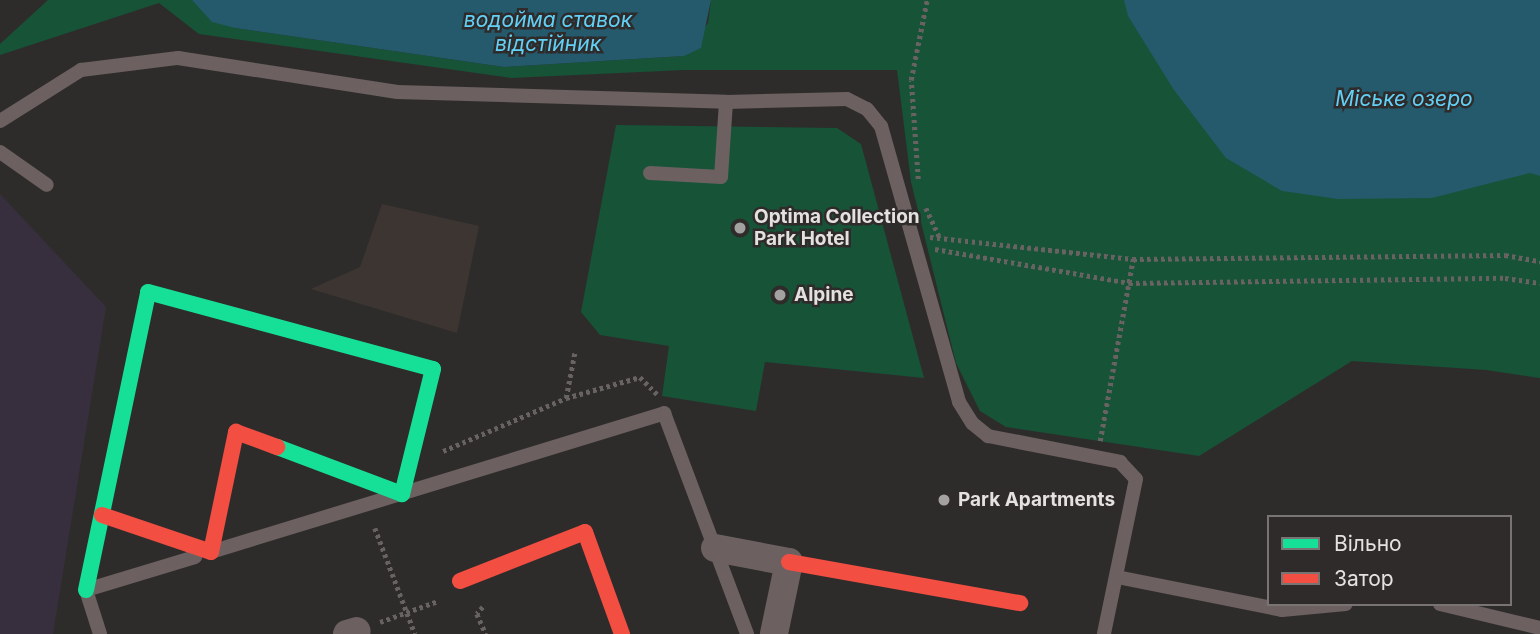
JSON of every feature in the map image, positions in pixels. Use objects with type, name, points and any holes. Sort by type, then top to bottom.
[{"type":"street","points":[[86,590],[148,292],[433,369],[402,494],[236,432],[211,552],[102,515]]},
{"type":"street","points":[[460,581],[585,532],[622,634]]},
{"type":"street","points":[[715,548],[1020,603]]},
{"type":"street","points":[[774,634],[789,562]]},
{"type":"lane","points":[[0,121],[80,70],[178,58],[397,92],[726,103],[847,99],[867,109],[881,126],[959,401],[972,423],[988,436],[1120,461],[1136,479],[1104,634]]},
{"type":"lane","points":[[650,173],[721,177],[726,103]]},
{"type":"lane","points":[[0,152],[47,185]]},
{"type":"lane","points":[[100,634],[86,590],[664,413],[747,634]]},
{"type":"lane","points":[[1117,577],[1282,610],[1325,606]]},
{"type":"lane","points":[[1448,606],[1540,628]]},
{"type":"path","points":[[920,190],[911,80],[927,0]]},
{"type":"path","points":[[923,200],[939,236]]},
{"type":"path","points":[[916,242],[939,236],[1133,259],[1505,255],[1540,261]]},
{"type":"path","points":[[916,242],[1129,283],[1505,278],[1540,283]]},
{"type":"path","points":[[1104,421],[1133,259]]},
{"type":"path","points":[[437,453],[566,398],[575,351]]},
{"type":"path","points":[[375,528],[415,634]]},
{"type":"path","points":[[486,634],[477,614],[488,599]]},
{"type":"shaded area","points":[[0,194],[106,307],[53,634],[0,634]]},
{"type":"shaded area","points":[[382,204],[479,226],[457,333],[311,289],[360,267]]},
{"type":"green space","points":[[48,0],[192,0],[235,28],[504,67],[684,56],[708,23],[711,0],[1540,0],[1540,378],[1486,370],[1352,361],[1199,456],[1006,427],[980,411],[956,363],[911,182],[897,70],[684,70],[511,78],[199,34],[159,3],[0,55],[0,44]]},
{"type":"green space","name":"Optima Collection Park Hotel","points":[[616,125],[837,128],[861,144],[924,378],[765,362],[756,411],[662,396],[669,346],[600,335],[581,312]]},
{"type":"water","name":"водойма ставок відстійник","points":[[192,0],[711,0],[701,48],[684,56],[504,67],[235,28],[212,22]]},
{"type":"water","name":"Міське озеро","points":[[1124,0],[1540,0],[1540,176],[1530,173],[1432,198],[1338,199],[1282,191],[1226,158],[1174,90],[1128,16]]},
{"type":"traffic: fast","points":[[86,590],[148,292],[433,369],[402,494],[277,447]]},
{"type":"traffic: jam","points":[[102,515],[211,552],[236,432],[277,447]]},
{"type":"traffic: jam","points":[[460,581],[585,532],[622,634]]},
{"type":"traffic: jam","points":[[789,562],[1020,603]]},
{"type":"place","name":"Optima Collection Park Hotel","points":[[740,228]]},
{"type":"place","name":"Alpine","points":[[780,295]]},
{"type":"place","name":"Park Apartments","points":[[944,500]]}]
